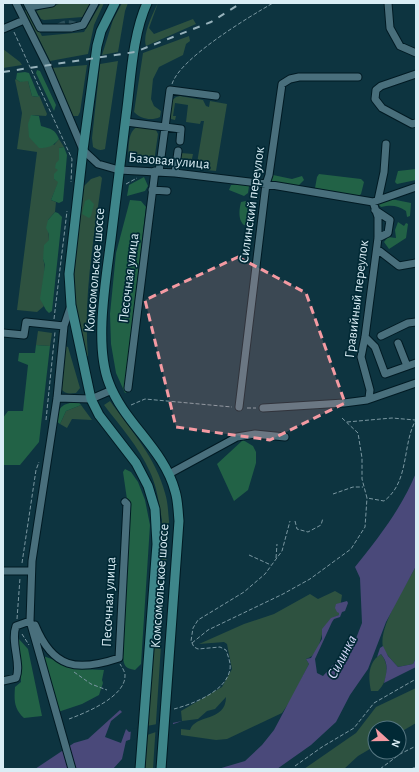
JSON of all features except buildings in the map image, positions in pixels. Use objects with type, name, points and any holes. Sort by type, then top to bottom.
[{"type":"main road","name":"Комсомольское шоссе","points":[[115,3],[101,31],[97,46],[83,150],[70,274],[71,305],[92,399],[99,415],[143,474],[152,496],[155,509],[157,544],[140,769]]},
{"type":"main road","name":"Комсомольское шоссе","points":[[147,3],[139,26],[119,170],[103,311],[102,340],[108,382],[117,402],[157,455],[169,474],[175,490],[179,521],[160,769]]},
{"type":"street","name":"Базовая улица","points":[[16,3],[47,65],[83,150],[98,164],[119,170],[175,173],[266,184],[375,201],[416,187]]},
{"type":"street","points":[[52,3],[28,5],[40,28],[71,28],[83,24],[95,3]]},
{"type":"street","points":[[388,3],[390,28],[400,46],[416,53]]},
{"type":"street","points":[[3,29],[24,20]]},
{"type":"street","points":[[416,74],[381,86],[376,90],[375,99],[382,108],[412,124],[416,123]]},
{"type":"street","name":"Силинский переулок","points":[[239,407],[266,184],[269,175],[282,84],[290,79],[299,77],[358,77]]},
{"type":"street","points":[[170,90],[216,96]]},
{"type":"street","name":"Песочная улица","points":[[128,388],[152,190],[157,172],[170,90]]},
{"type":"street","points":[[126,122],[181,129],[180,141]]},
{"type":"street","points":[[375,201],[384,172],[386,144]]},
{"type":"street","points":[[175,173],[178,151]]},
{"type":"street","points":[[152,190],[167,191]]},
{"type":"street","name":"Гравийный переулок","points":[[369,398],[370,390],[361,361],[378,238],[378,217],[375,210],[375,201]]},
{"type":"street","points":[[375,210],[390,220],[388,233],[378,238]]},
{"type":"street","points":[[377,249],[399,266],[416,263]]},
{"type":"street","name":"Комсомольское шоссе","points":[[71,305],[64,326],[57,398],[31,571],[30,621],[35,651],[72,769]]},
{"type":"street","points":[[3,333],[24,335],[26,322],[64,326]]},
{"type":"street","points":[[381,336],[408,323],[416,322]]},
{"type":"street","points":[[365,337],[376,347],[385,374],[416,363]]},
{"type":"street","points":[[398,343],[407,366]]},
{"type":"street","points":[[263,408],[344,404],[369,398],[416,383]]},
{"type":"street","points":[[57,398],[92,399],[112,390]]},
{"type":"street","points":[[169,474],[237,437],[255,434],[270,434],[285,437]]},
{"type":"street","name":"Песочная улица","points":[[67,664],[81,666],[100,664],[118,658],[127,504],[125,502]]},
{"type":"street","points":[[3,570],[31,571]]},
{"type":"street","points":[[30,612],[40,637],[56,657],[67,664]]},
{"type":"street","points":[[3,681],[16,678],[18,672],[14,642],[14,632],[16,626],[30,621]]},
{"type":"path","points":[[170,90],[172,81],[188,62],[214,42],[273,3]]},
{"type":"path","points":[[13,24],[15,36],[72,158],[70,188]]},
{"type":"path","points":[[124,187],[126,184],[144,175],[144,171]]},
{"type":"path","points":[[45,427],[56,334],[54,318],[67,211]]},
{"type":"path","points":[[129,406],[145,399],[263,408]]},
{"type":"path","points":[[191,644],[208,630],[283,594],[310,579],[351,549],[365,527],[367,498],[362,479],[362,458],[358,433],[342,418]]},
{"type":"path","points":[[346,422],[392,418],[416,420],[400,481],[393,495],[384,501],[367,498]]},
{"type":"path","points":[[35,651],[16,626],[21,571],[36,470],[42,458]]},
{"type":"path","points":[[334,494],[353,487],[364,487]]},
{"type":"path","points":[[295,521],[297,529],[308,532],[320,525],[323,518]]},
{"type":"path","points":[[191,644],[193,628],[198,620],[244,592],[272,566],[282,550],[290,522]]},
{"type":"path","points":[[276,558],[277,544]]},
{"type":"path","points":[[249,555],[272,566]]},
{"type":"path","points":[[174,710],[186,706],[213,692],[221,685],[230,668],[226,650],[220,647],[198,649],[191,644]]},
{"type":"path","points":[[69,720],[102,705],[120,688],[124,682],[126,674],[118,658]]},
{"type":"path","points":[[67,664],[78,676],[91,684],[107,690]]},
{"type":"path","points":[[295,766],[322,747],[354,728],[374,703],[416,679]]},
{"type":"path","points":[[380,769],[400,754],[416,746]]},
{"type":"path","points":[[411,769],[416,767]]},
{"type":"highlighted area","points":[[238,257],[306,293],[345,403],[270,440],[176,427],[145,300]]},
{"type":"green space","points":[[62,3],[93,3],[83,17],[44,20],[41,19],[36,11]]},
{"type":"green space","points":[[101,3],[104,3],[94,25],[88,54],[50,61],[25,11],[27,9],[42,36],[84,32]]},
{"type":"green space","points":[[122,3],[128,3],[125,11],[118,52],[102,55],[113,20]]},
{"type":"green space","points":[[158,3],[149,28],[154,34],[193,19],[196,24],[146,46],[145,36]]},
{"type":"green space","points":[[189,36],[190,41],[186,44],[183,55],[159,67],[153,79],[151,99],[154,106],[161,111],[160,117],[150,119],[139,116],[134,112],[143,53]]},
{"type":"green space","points":[[3,49],[20,62],[22,65],[3,68]]},
{"type":"green space","points":[[118,61],[105,149],[99,150],[93,147],[92,138],[100,64]]},
{"type":"green space","points":[[87,65],[80,112],[78,116],[73,116],[51,68]]},
{"type":"green space","points":[[37,70],[40,71],[56,105],[54,111],[36,73]]},
{"type":"green space","points":[[17,73],[29,73],[39,97],[32,96],[28,81],[20,82],[16,79]]},
{"type":"green space","points":[[16,79],[20,82],[26,80],[28,81],[32,96],[38,97],[39,95],[47,114],[46,116],[31,115],[54,145],[59,139],[64,147],[59,148],[59,170],[54,179],[59,181],[51,200],[56,202],[55,212],[48,220],[49,240],[43,259],[45,271],[42,300],[44,306],[37,312],[17,310],[37,152],[17,149],[22,113]]},
{"type":"green space","points":[[180,96],[203,100],[206,106],[209,107],[210,101],[227,104],[216,171],[196,169],[204,121],[201,121],[200,124],[186,122],[188,105],[175,103],[173,116],[176,116],[175,120],[171,119],[171,101]]},
{"type":"green space","points":[[31,115],[39,116],[41,126],[56,133],[59,139],[55,143],[48,147],[39,148],[29,137],[28,124]]},
{"type":"green space","points":[[140,126],[156,130],[158,134],[154,162],[132,163],[128,158],[131,135],[136,128]]},
{"type":"green space","points":[[64,147],[67,155],[63,201],[59,203],[51,200],[58,182],[54,179],[54,174],[58,170],[55,168],[56,163],[59,160],[59,148]]},
{"type":"green space","points":[[181,153],[193,154],[190,168],[180,166]]},
{"type":"green space","points":[[416,169],[416,180],[397,184],[395,182],[398,171]]},
{"type":"green space","points":[[319,174],[361,179],[364,182],[361,194],[357,197],[318,190],[315,188]]},
{"type":"green space","points":[[273,175],[292,179],[302,176],[304,180],[298,186],[271,182]]},
{"type":"green space","points":[[100,176],[102,178],[88,289],[88,356],[85,357],[76,315],[73,273],[84,186],[91,179]]},
{"type":"green space","points":[[144,177],[148,186],[145,191],[127,196],[129,185]]},
{"type":"green space","points":[[240,184],[249,186],[248,193],[244,196],[229,190],[231,185]]},
{"type":"green space","points":[[89,199],[94,204],[91,216],[89,218],[82,214],[85,201]]},
{"type":"green space","points":[[391,199],[411,203],[410,216],[407,217],[406,211],[400,208],[391,206],[381,207],[378,204]]},
{"type":"green space","points":[[130,200],[141,201],[146,207],[129,351],[127,392],[125,393],[116,373],[111,344],[110,314],[116,253]]},
{"type":"green space","points":[[246,201],[253,208],[254,217],[253,224],[244,225],[240,218],[239,211],[241,202]]},
{"type":"green space","points":[[55,212],[62,217],[52,311],[49,313],[40,299],[45,265],[43,259],[44,245],[49,240],[49,234],[46,228],[48,220]]},
{"type":"green space","points":[[398,222],[404,226],[406,223],[408,224],[406,238],[389,249],[384,242],[388,237],[396,238],[395,230]]},
{"type":"green space","points":[[38,331],[52,333],[50,346],[36,345]]},
{"type":"green space","points":[[36,345],[50,346],[39,442],[20,465],[3,465],[3,418],[8,411],[23,411],[28,365],[18,361],[19,353],[35,353]]},
{"type":"green space","points":[[65,346],[68,347],[80,388],[76,393],[67,393],[60,387]]},
{"type":"green space","points":[[78,401],[81,405],[66,411],[60,424],[56,421],[62,406]]},
{"type":"green space","points":[[110,401],[142,445],[156,468],[166,496],[168,507],[169,521],[153,769],[145,769],[162,520],[156,490],[150,472],[135,445],[104,405]]},
{"type":"green space","points":[[81,405],[92,420],[72,419],[67,428],[60,424],[66,411]]},
{"type":"green space","points":[[243,440],[253,446],[256,452],[256,463],[248,490],[234,501],[217,464]]},
{"type":"green space","points":[[125,469],[131,472],[138,482],[145,500],[150,525],[141,664],[135,670],[126,666],[123,657],[129,513],[123,472]]},
{"type":"green space","points":[[416,566],[416,658],[413,664],[398,667],[384,650],[383,639],[389,617]]},
{"type":"green space","points":[[335,591],[342,595],[339,615],[331,619],[326,625],[316,651],[312,656],[306,659],[309,664],[291,700],[282,713],[227,739],[216,740],[181,735],[181,729],[190,730],[193,725],[216,714],[225,705],[226,697],[215,709],[207,711],[198,719],[182,721],[181,711],[222,687],[232,669],[227,644],[224,642],[199,644],[244,624],[274,614],[310,594],[318,599]]},
{"type":"green space","points":[[18,638],[28,649],[42,716],[24,718],[16,708],[15,687],[21,682]]},
{"type":"green space","points":[[381,654],[386,663],[386,678],[378,691],[371,691],[369,675],[371,666]]},
{"type":"green space","points":[[43,656],[81,669],[104,670],[102,680],[103,683],[99,695],[82,704],[55,713]]},
{"type":"green space","points":[[416,688],[416,723],[407,728],[407,720],[367,720],[367,751],[358,756],[344,769],[304,769],[356,733],[376,707]]},
{"type":"water","name":"Силинка","points":[[416,473],[416,566],[386,622],[368,669],[350,695],[336,722],[311,745],[277,769],[218,769],[245,761],[262,745],[274,730],[309,664],[306,659],[311,658],[322,639],[322,629],[331,618],[339,615],[335,608],[336,604],[347,601],[348,603],[345,611],[342,612],[340,617],[334,619],[332,622],[315,659],[317,673],[323,676],[355,641],[362,623],[360,578],[355,567],[381,534],[404,499]]},
{"type":"water","points":[[383,646],[388,656],[398,667],[413,664],[416,658],[416,667],[384,683],[386,664],[381,654],[377,657],[380,648]]},
{"type":"water","points":[[120,710],[122,712],[111,721],[105,737],[121,743],[126,729],[129,732],[182,721],[126,741],[122,759],[113,769],[35,769],[74,743],[88,739]]},
{"type":"pier","points":[[173,721],[173,726],[130,741],[131,729]]},
{"type":"tunnel","points":[[59,27],[67,24],[75,25]]},
{"type":"railway","points":[[3,72],[135,52],[211,22],[241,3]]}]
